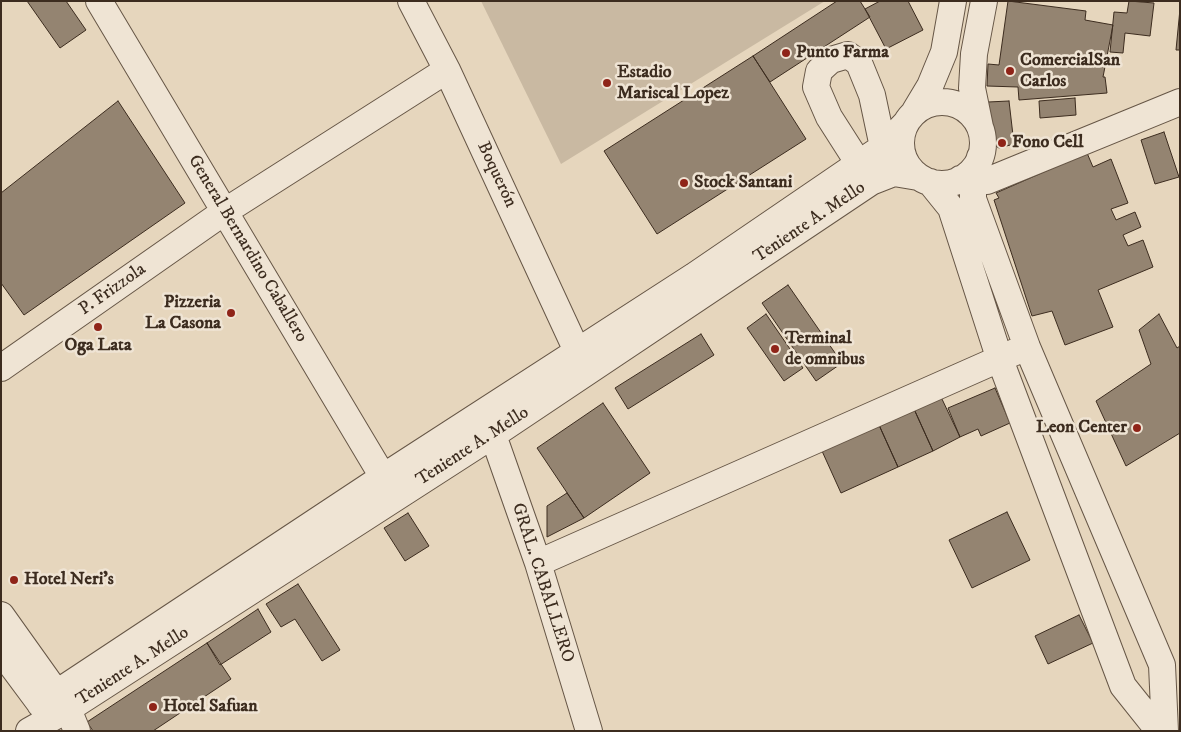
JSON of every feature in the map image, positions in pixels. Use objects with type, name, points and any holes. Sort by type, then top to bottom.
[{"type":"street","name":"General Bernardino Caballero","points":[[98,1],[389,487]]},
{"type":"street","name":"Boquerón","points":[[411,1],[447,70],[577,351]]},
{"type":"street","points":[[894,176],[909,168],[902,152],[902,134],[930,86],[944,52],[953,1]]},
{"type":"street","points":[[984,1],[974,54],[972,88],[983,142],[980,157],[967,180],[1027,347],[1162,665],[1165,731]]},
{"type":"street","points":[[883,147],[872,95],[859,63],[848,55],[831,60],[819,71],[816,87],[829,117],[894,176],[951,208],[999,357],[1123,686],[1159,731]]},
{"type":"street","name":"P. Frizzola","points":[[1,368],[224,212],[447,70]]},
{"type":"street","points":[[911,117],[929,104],[944,102],[959,105],[971,114],[980,127]]},
{"type":"street","points":[[894,176],[946,184],[967,180],[987,181],[1180,102]]},
{"type":"street","name":"Teniente A. Mello","points":[[894,176],[883,147],[911,117]]},
{"type":"street","name":"Teniente A. Mello","points":[[28,731],[61,714],[389,487],[577,351],[694,276],[894,176]]},
{"type":"street","name":"Teniente A. Mello","points":[[389,487],[493,436],[894,176]]},
{"type":"street","points":[[538,563],[999,357],[1027,347]]},
{"type":"street","name":"GRAL. CABALLERO","points":[[493,436],[538,563],[589,731]]},
{"type":"street","points":[[1,615],[61,714]]},
{"type":"street","points":[[1,651],[61,714]]},
{"type":"shaded area","name":"Estadio Mariscal Lopez","points":[[481,1],[825,1],[561,164]]},
{"type":"building","points":[[27,1],[66,1],[86,30],[60,48]]},
{"type":"building","points":[[837,1],[860,1],[870,17],[770,82],[753,56]]},
{"type":"building","points":[[880,1],[908,1],[923,30],[886,49],[865,9]]},
{"type":"building","points":[[1008,1],[1086,11],[1085,20],[1113,25],[1103,77],[1105,77],[1107,93],[1019,100],[1018,87],[987,86],[988,64],[999,65]]},
{"type":"building","points":[[1129,1],[1154,3],[1150,36],[1125,33],[1123,53],[1110,52],[1114,12],[1127,13]]},
{"type":"building","points":[[1180,9],[1180,50],[1176,50]]},
{"type":"building","points":[[753,56],[806,139],[657,234],[604,151]]},
{"type":"building","points":[[1075,98],[1076,115],[1040,118],[1039,101]]},
{"type":"building","points":[[118,101],[185,203],[24,315],[1,283],[1,193]]},
{"type":"building","points":[[1009,101],[1014,144],[999,148],[991,143],[988,102]]},
{"type":"building","points":[[1164,132],[1179,177],[1155,184],[1141,140]]},
{"type":"building","points":[[1087,153],[1093,167],[1111,159],[1128,203],[1111,209],[1116,220],[1135,212],[1141,227],[1123,235],[1128,246],[1143,240],[1153,267],[1098,290],[1113,327],[1065,345],[1052,311],[1032,316],[994,200],[999,198],[996,193]]},
{"type":"building","points":[[788,285],[842,363],[816,381],[762,303]]},
{"type":"building","points":[[766,314],[803,368],[784,381],[747,328]]},
{"type":"building","points":[[1159,314],[1177,348],[1180,346],[1180,433],[1126,466],[1096,401],[1151,364],[1139,330]]},
{"type":"building","points":[[701,334],[714,355],[628,409],[615,388]]},
{"type":"building","points":[[995,388],[1010,423],[981,436],[978,429],[960,437],[948,408]]},
{"type":"building","points":[[941,397],[960,437],[933,451],[914,409]]},
{"type":"building","points":[[603,403],[650,473],[584,518],[537,448]]},
{"type":"building","points":[[914,409],[933,451],[898,467],[879,425]]},
{"type":"building","points":[[879,425],[898,467],[841,493],[822,451]]},
{"type":"building","points":[[567,493],[584,518],[547,537],[547,506]]},
{"type":"building","points":[[1007,512],[1030,560],[972,588],[949,540]]},
{"type":"building","points":[[408,513],[429,546],[405,561],[384,528]]},
{"type":"building","points":[[298,584],[340,650],[322,661],[295,619],[281,627],[266,604]]},
{"type":"building","points":[[258,609],[271,632],[220,665],[207,643]]},
{"type":"building","points":[[1079,615],[1093,643],[1048,664],[1035,636]]},
{"type":"building","points":[[207,643],[231,679],[153,731],[93,731],[87,722]]},
{"type":"place","name":"Punto Farma","points":[[786,53]]},
{"type":"place","name":"ComercialSan Carlos","points":[[1010,71]]},
{"type":"place","name":"Estadio Mariscal Lopez","points":[[607,83]]},
{"type":"place","name":"Fono Cell","points":[[1002,143]]},
{"type":"place","name":"Stock Santani","points":[[684,183]]},
{"type":"place","name":"Pizzeria La Casona","points":[[231,313]]},
{"type":"place","name":"Oga Lata","points":[[98,327]]},
{"type":"place","name":"Terminal de omnibus","points":[[775,349]]},
{"type":"place","name":"Leon Center","points":[[1137,428]]},
{"type":"place","name":"Hotel Neri's","points":[[14,580]]},
{"type":"place","name":"Hotel Safuan","points":[[153,707]]}]
